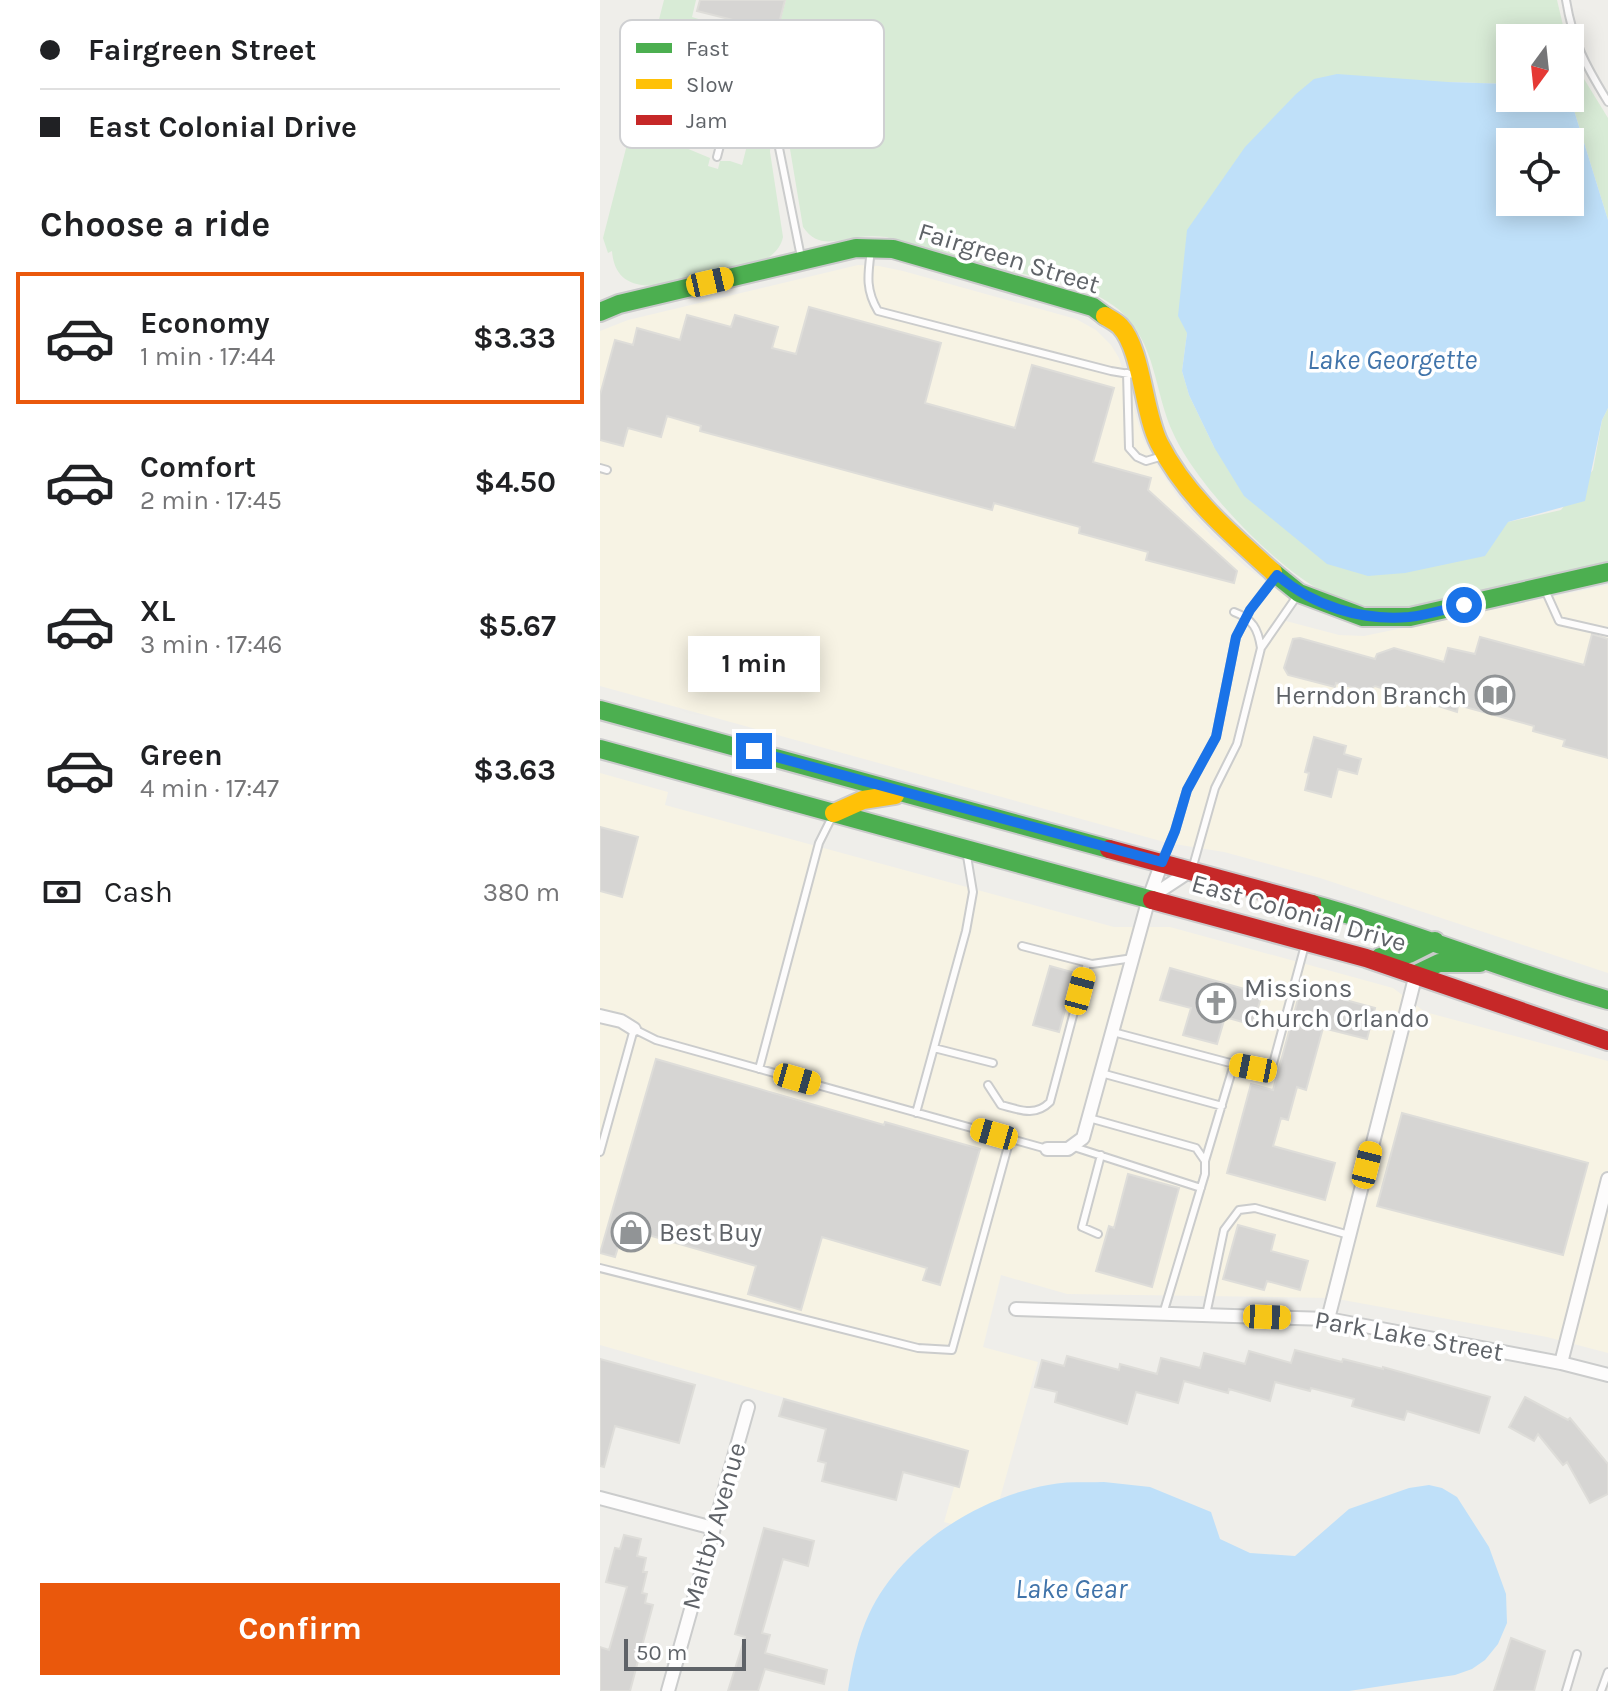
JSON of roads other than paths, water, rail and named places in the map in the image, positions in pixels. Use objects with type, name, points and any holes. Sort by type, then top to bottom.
[{"type":"main road","name":"Fairgreen Street","points":[[600,312],[619,304],[856,248],[893,249],[1093,307],[1121,327],[1135,354],[1133,374],[1158,442],[1188,490],[1232,535],[1299,593],[1363,617],[1410,617],[1608,572]]},
{"type":"main road","name":"East Colonial Drive","points":[[600,710],[1374,921],[1608,1000]]},
{"type":"main road","name":"East Colonial Drive","points":[[600,749],[1366,958],[1608,1041]]},
{"type":"main road","points":[[834,813],[864,798],[908,793]]},
{"type":"main road","points":[[1366,958],[1408,955],[1423,950],[1435,941]]},
{"type":"main road","points":[[1416,974],[1439,963],[1497,964]]},
{"type":"street","points":[[1047,1149],[1074,1147],[1083,1138],[1149,898],[1162,862]]},
{"type":"street","points":[[1149,898],[1191,870]]},
{"type":"street","points":[[1328,1319],[1416,974]]},
{"type":"street","points":[[600,1016],[621,1021],[634,1029]]},
{"type":"street","points":[[1561,1363],[1608,1179]]},
{"type":"street","name":"Park Lake Street","points":[[1016,1309],[1328,1319],[1561,1363],[1608,1375]]},
{"type":"street","name":"Maltby Avenue","points":[[668,1691],[748,1407]]},
{"type":"street","points":[[600,1498],[713,1528]]},
{"type":"lane","points":[[1566,0],[1571,30],[1584,62],[1608,102]]},
{"type":"lane","points":[[717,157],[719,148]]},
{"type":"lane","points":[[779,148],[802,260]]},
{"type":"lane","points":[[871,248],[867,281],[870,297],[878,311],[1133,374],[1129,448],[1146,461],[1166,455]]},
{"type":"lane","points":[[1162,862],[1187,790],[1216,737],[1236,637],[1277,575]]},
{"type":"lane","points":[[1544,586],[1559,621],[1608,632]]},
{"type":"lane","points":[[1191,870],[1203,838],[1215,788],[1237,744],[1261,648],[1299,593]]},
{"type":"lane","points":[[1234,612],[1247,617],[1258,630],[1261,648]]},
{"type":"lane","points":[[759,1069],[819,843],[834,813]]},
{"type":"lane","points":[[916,1113],[966,931],[973,892],[965,848]]},
{"type":"lane","points":[[1113,1032],[1271,1071],[1306,941]]},
{"type":"lane","points":[[1022,946],[1087,963],[1133,958]]},
{"type":"lane","points":[[988,1085],[1001,1105],[1029,1112],[1042,1109],[1050,1102],[1087,963]]},
{"type":"lane","points":[[600,1152],[634,1029],[656,1040],[1047,1149]]},
{"type":"lane","points":[[934,1048],[993,1063]]},
{"type":"lane","points":[[1163,1314],[1234,1064]]},
{"type":"lane","points":[[1101,1073],[1222,1106]]},
{"type":"lane","points":[[1089,1118],[1196,1148],[1205,1161]]},
{"type":"lane","points":[[600,1268],[918,1348],[952,1350],[1010,1139]]},
{"type":"lane","points":[[1074,1147],[1201,1188]]},
{"type":"lane","points":[[1098,1234],[1082,1227],[1101,1155]]},
{"type":"lane","points":[[1206,1315],[1224,1230],[1239,1210],[1255,1208],[1349,1235]]},
{"type":"lane","points":[[1566,1691],[1577,1654]]},
{"type":"lane","points":[[1601,1691],[1608,1672]]},
{"type":"water","name":"Lake Georgette","points":[[1337,74],[1496,84],[1496,112],[1575,112],[1580,128],[1496,128],[1496,216],[1584,216],[1584,143],[1608,220],[1608,408],[1602,420],[1585,501],[1508,522],[1485,556],[1405,573],[1368,576],[1327,564],[1244,496],[1214,447],[1189,395],[1182,371],[1187,333],[1178,316],[1187,230],[1245,147],[1314,79]]},
{"type":"water","name":"Lake Gear","points":[[1104,1482],[1150,1487],[1211,1512],[1220,1539],[1250,1553],[1295,1556],[1349,1509],[1409,1488],[1429,1485],[1442,1488],[1457,1497],[1489,1547],[1506,1594],[1507,1623],[1498,1644],[1485,1660],[1472,1669],[1455,1675],[1349,1691],[848,1691],[856,1652],[869,1614],[900,1567],[921,1547],[969,1514],[1021,1491],[1055,1484]]},
{"type":"place","name":"Herndon Branch","points":[[1495,695]]},
{"type":"place","name":"Missions Church Orlando","points":[[1216,1003]]},
{"type":"place","name":"Best Buy","points":[[631,1232]]}]
